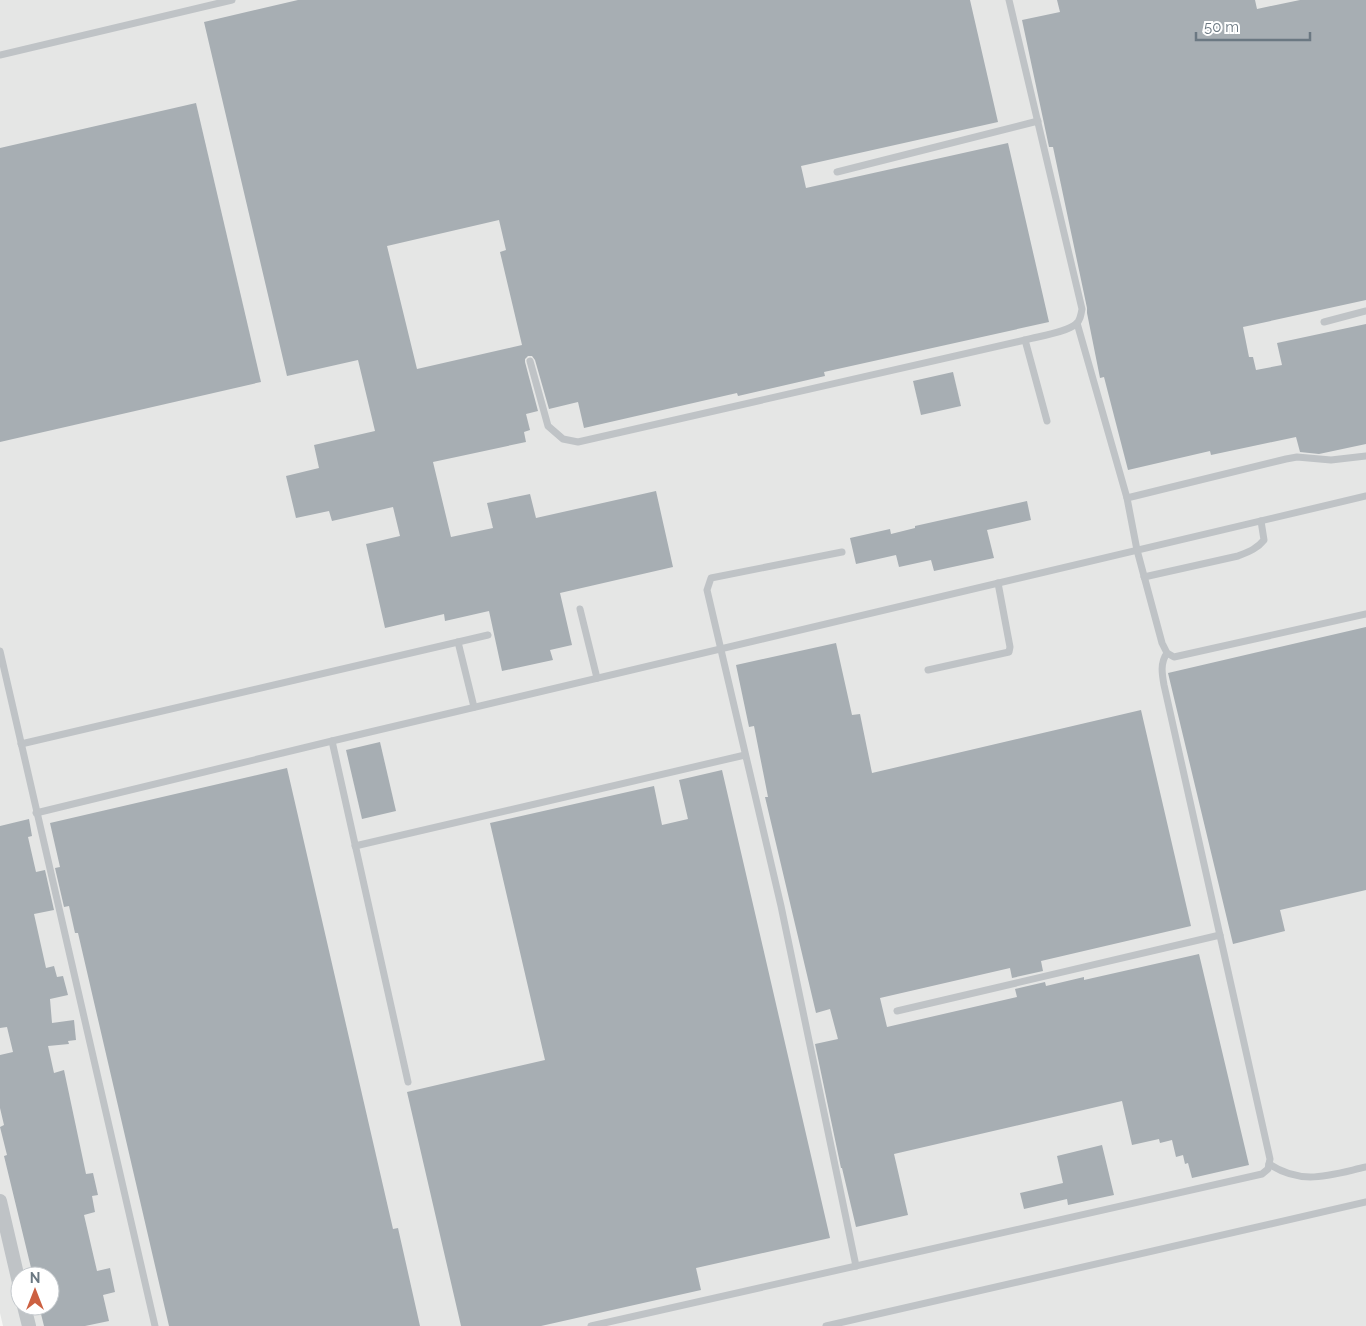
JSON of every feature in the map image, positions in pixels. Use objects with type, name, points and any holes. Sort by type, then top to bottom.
[{"type":"street","points":[[0,1201],[15,1266]]},
{"type":"lane","points":[[0,55],[232,0]]},
{"type":"lane","points":[[530,361],[548,426],[563,439],[578,442],[1025,340],[1068,328],[1077,323],[1082,309],[1010,0]]},
{"type":"lane","points":[[837,172],[1038,121]]},
{"type":"lane","points":[[1324,322],[1366,311]]},
{"type":"lane","points":[[1077,323],[1126,498],[1144,577],[1162,643],[1167,653],[1174,657],[1366,614]]},
{"type":"lane","points":[[1025,340],[1047,421]]},
{"type":"lane","points":[[1126,498],[1297,457],[1331,460],[1366,456]]},
{"type":"lane","points":[[36,813],[474,707],[1366,496]]},
{"type":"lane","points":[[1144,577],[1238,556],[1250,551],[1259,546],[1264,540],[1260,521]]},
{"type":"lane","points":[[842,552],[711,578],[707,590],[783,916],[856,1266]]},
{"type":"lane","points":[[928,670],[1009,652],[1010,647],[998,583]]},
{"type":"lane","points":[[580,609],[597,678]]},
{"type":"lane","points":[[21,744],[488,635]]},
{"type":"lane","points":[[458,642],[474,707]]},
{"type":"lane","points":[[0,651],[155,1326]]},
{"type":"lane","points":[[591,1326],[1262,1174],[1268,1169],[1270,1159],[1164,685],[1162,664],[1163,658],[1167,653]]},
{"type":"lane","points":[[332,741],[408,1082]]},
{"type":"lane","points":[[355,846],[745,755]]},
{"type":"lane","points":[[897,1011],[1220,935]]},
{"type":"lane","points":[[1269,1164],[1291,1175],[1308,1178],[1322,1177],[1366,1167]]},
{"type":"lane","points":[[826,1326],[1366,1202]]},
{"type":"shaded area","points":[[0,0],[1366,0],[1366,1326],[3,1326],[0,1313]]},
{"type":"building","points":[[298,0],[970,0],[998,122],[801,166],[806,188],[1008,143],[1049,322],[824,372],[825,376],[738,396],[737,393],[584,428],[578,402],[549,409],[535,360],[532,356],[528,356],[525,362],[538,411],[526,414],[530,430],[524,432],[526,442],[433,462],[451,537],[493,528],[487,503],[530,494],[536,518],[656,491],[673,567],[560,593],[572,645],[550,650],[553,660],[502,671],[489,611],[445,621],[444,614],[385,628],[366,544],[400,536],[393,507],[332,521],[329,511],[296,518],[286,476],[319,468],[314,445],[375,431],[358,360],[287,376],[204,22]],"holes":[[[499,220],[506,250],[500,252],[522,345],[417,369],[387,246]]]},
{"type":"building","points":[[1057,0],[1255,0],[1257,9],[1300,0],[1366,0],[1366,300],[1243,327],[1249,357],[1253,357],[1256,370],[1282,365],[1277,343],[1366,324],[1366,444],[1319,454],[1300,452],[1296,437],[1211,455],[1210,451],[1128,470],[1104,377],[1100,378],[1053,147],[1049,147],[1022,20],[1060,12]]},
{"type":"building","points":[[196,103],[261,382],[0,442],[0,148]]},
{"type":"building","points":[[953,372],[961,406],[921,415],[913,381]]},
{"type":"building","points":[[1027,501],[1031,520],[987,530],[994,558],[934,571],[931,560],[899,567],[896,555],[856,564],[850,538],[890,529],[891,534],[915,528],[915,526]]},
{"type":"building","points":[[1366,627],[1366,890],[1280,910],[1285,931],[1233,944],[1168,673]]},
{"type":"building","points":[[836,643],[852,715],[860,714],[872,773],[1141,710],[1191,926],[1041,961],[1043,971],[1012,978],[1010,968],[880,998],[887,1027],[1017,997],[1015,989],[1045,982],[1046,986],[1084,977],[1084,980],[1199,954],[1249,1165],[1192,1178],[1188,1163],[1185,1164],[1183,1155],[1176,1157],[1172,1140],[1160,1143],[1159,1139],[1132,1145],[1122,1101],[894,1154],[908,1215],[856,1227],[841,1168],[815,1044],[838,1039],[830,1009],[816,1013],[765,797],[768,797],[754,726],[749,727],[736,665]]},
{"type":"building","points":[[380,742],[396,811],[362,819],[346,750]]},
{"type":"building","points":[[287,768],[393,1229],[398,1228],[420,1326],[169,1326],[78,933],[75,933],[69,906],[64,907],[55,868],[60,867],[50,823]]},
{"type":"building","points":[[722,770],[830,1238],[696,1268],[701,1290],[541,1326],[461,1326],[407,1092],[545,1060],[490,823],[654,786],[662,825],[688,819],[679,780]]},
{"type":"building","points":[[29,819],[32,836],[28,837],[36,872],[45,870],[54,910],[34,914],[46,968],[54,966],[57,977],[63,976],[68,995],[50,999],[52,1023],[74,1020],[76,1040],[68,1041],[69,1044],[48,1046],[54,1073],[64,1070],[86,1174],[93,1173],[98,1195],[92,1196],[95,1212],[84,1215],[97,1271],[110,1268],[115,1292],[103,1295],[109,1321],[85,1326],[44,1326],[42,1316],[60,1316],[60,1266],[31,1266],[4,1156],[7,1155],[0,1127],[4,1125],[0,1108],[0,1055],[13,1052],[7,1027],[0,1028],[0,826]]},
{"type":"building","points":[[1102,1145],[1114,1195],[1068,1205],[1067,1199],[1024,1209],[1020,1193],[1063,1183],[1057,1156]]}]
